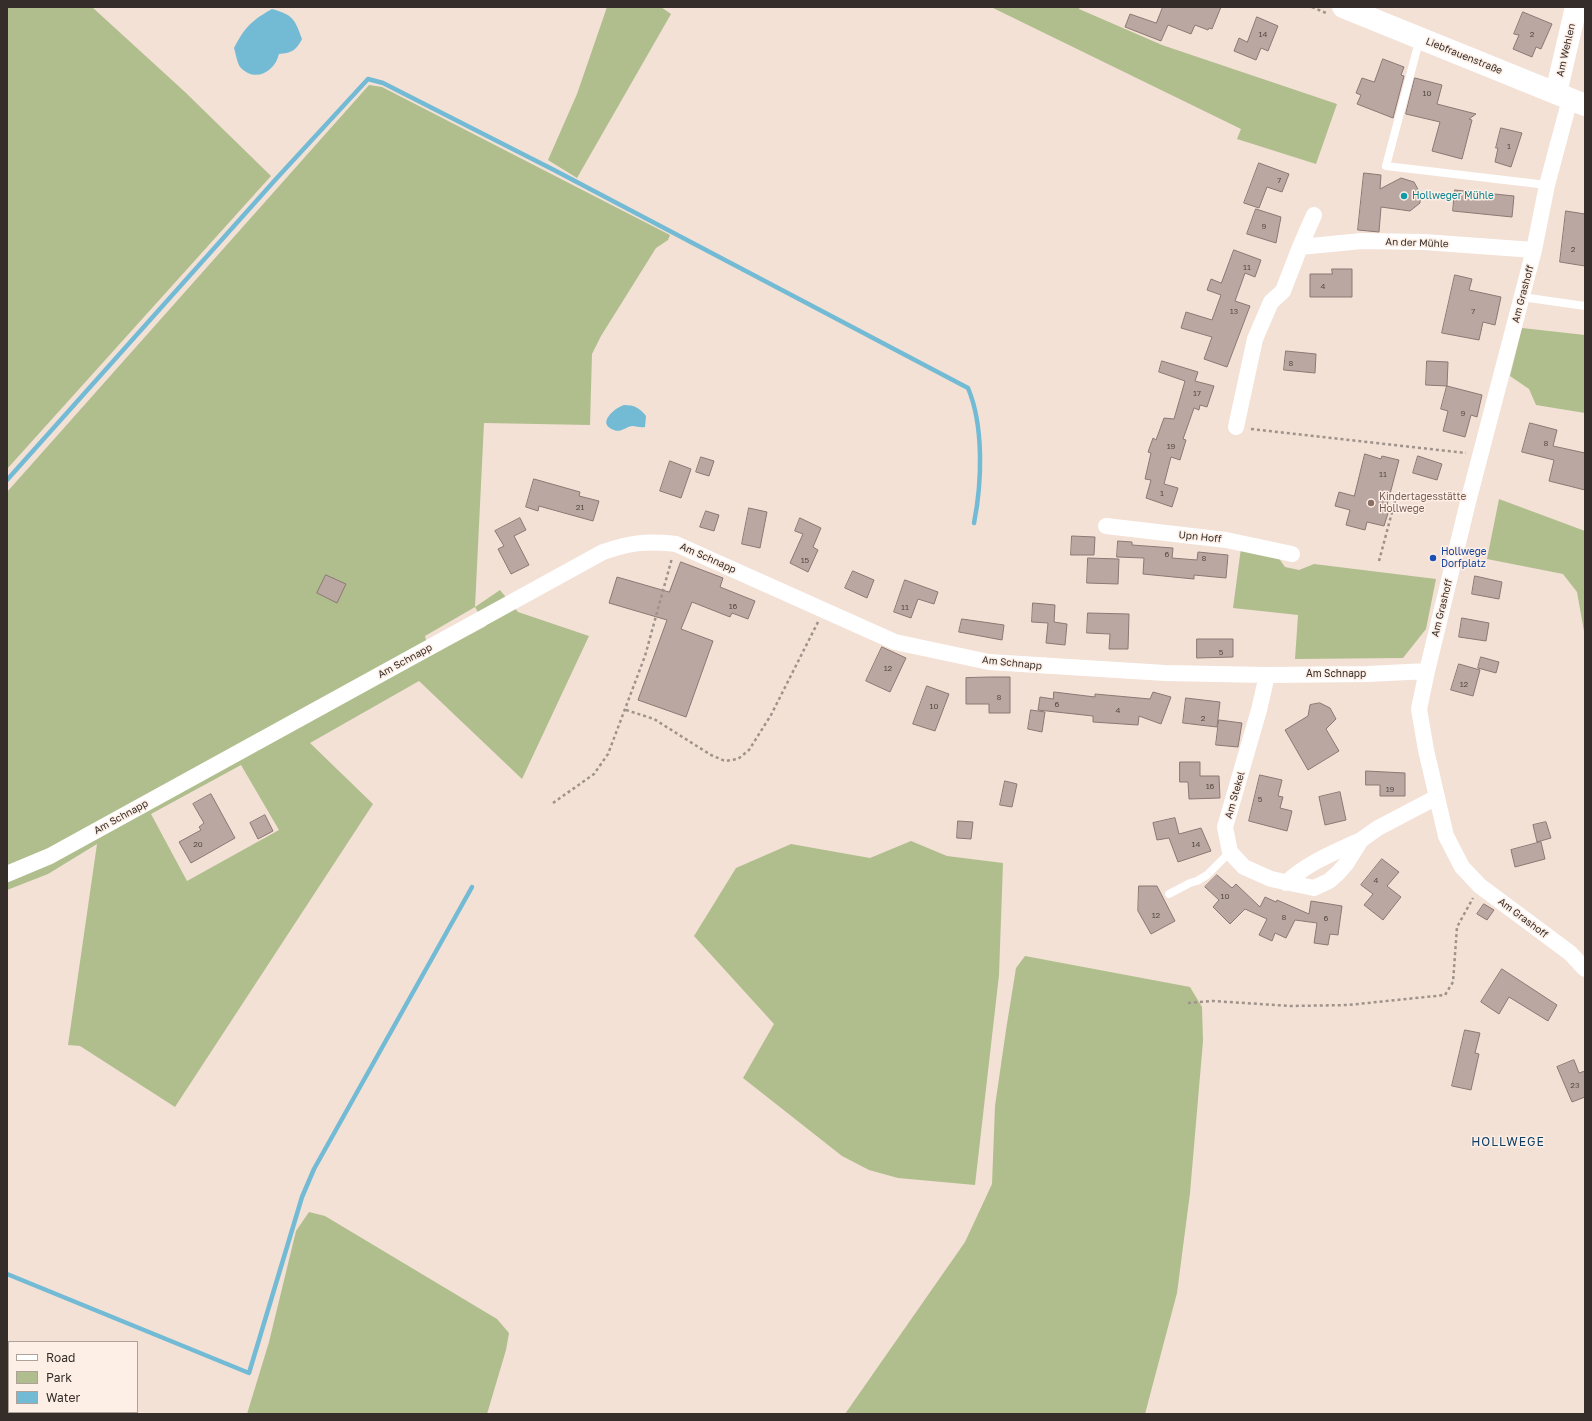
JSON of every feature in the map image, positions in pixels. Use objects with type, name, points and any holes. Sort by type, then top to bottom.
[{"type":"street","name":"Liebfrauenstraße","points":[[1342,7],[1570,99]]},
{"type":"street","name":"Am Wehlen","points":[[1570,99],[1576,7]]},
{"type":"street","name":"Am Grashoff","points":[[1570,99],[1547,185],[1534,250],[1481,454],[1427,670],[1419,709],[1426,750],[1446,836],[1452,851],[1462,867],[1480,886],[1584,965]]},
{"type":"street","points":[[1236,427],[1255,339],[1271,302],[1283,291],[1314,215]]},
{"type":"street","name":"An der Mühle","points":[[1300,247],[1362,241],[1424,242],[1534,250]]},
{"type":"street","name":"Upn Hoff","points":[[1106,526],[1226,540],[1292,554]]},
{"type":"street","name":"Am Schnapp","points":[[7,874],[50,856],[603,552],[630,543],[650,542],[676,544],[895,642],[989,662],[1157,672],[1267,675],[1368,674],[1427,670]]},
{"type":"street","name":"Am Stekel","points":[[1230,852],[1226,827],[1259,710],[1267,675]]},
{"type":"street","points":[[1286,883],[1292,877],[1321,859],[1362,840],[1378,828],[1437,797]]},
{"type":"street","points":[[1230,852],[1244,867],[1286,883],[1314,888],[1329,881],[1346,864],[1362,840]]},
{"type":"lane","points":[[1421,39],[1386,166],[1547,185]]},
{"type":"lane","points":[[1522,297],[1585,306]]},
{"type":"lane","points":[[1169,894],[1207,875],[1230,852]]},
{"type":"path","points":[[1236,427],[1481,454]]},
{"type":"path","points":[[1379,561],[1396,500]]},
{"type":"path","points":[[553,803],[594,774],[608,754],[626,710],[645,656],[676,544]]},
{"type":"path","points":[[626,710],[654,719],[711,755],[725,761],[738,759],[749,750],[771,715],[824,611]]},
{"type":"path","points":[[1188,1003],[1213,1000],[1298,1006],[1348,1004],[1445,995],[1453,982],[1457,927],[1480,886]]},
{"type":"green space","points":[[7,7],[92,7],[185,92],[271,176],[7,469]]},
{"type":"green space","points":[[607,7],[661,7],[671,14],[577,178],[548,160],[577,94]]},
{"type":"green space","points":[[991,7],[1080,7],[1079,9],[1162,45],[1337,104],[1316,164],[1237,139],[1241,129]]},
{"type":"green space","points":[[369,85],[382,87],[670,235],[668,240],[656,248],[601,336],[592,354],[590,425],[484,423],[475,607],[500,590],[518,612],[589,636],[522,779],[419,681],[310,743],[373,804],[175,1107],[80,1046],[68,1045],[97,844],[48,874],[7,890],[7,492]],"holes":[[[475,607],[486,626],[430,656],[425,636]],[[241,765],[279,830],[187,881],[151,814]]]},
{"type":"green space","points":[[1522,328],[1585,335],[1585,413],[1536,405],[1529,389],[1510,376]]},
{"type":"green space","points":[[1499,499],[1585,531],[1585,637],[1577,592],[1563,574],[1487,559]]},
{"type":"green space","points":[[1241,548],[1278,557],[1285,567],[1299,570],[1314,564],[1436,579],[1426,629],[1403,658],[1295,659],[1298,615],[1233,608]]},
{"type":"green space","points":[[911,841],[947,856],[1003,863],[999,975],[975,1185],[898,1178],[869,1170],[842,1156],[743,1078],[774,1024],[694,936],[736,868],[791,844],[870,858]]},
{"type":"green space","points":[[1025,956],[1190,987],[1202,1007],[1203,1041],[1190,1193],[1177,1293],[1145,1414],[845,1414],[965,1242],[992,1184],[995,1106],[1006,1030],[1016,968]]},
{"type":"green space","points":[[309,1212],[325,1216],[497,1319],[509,1333],[506,1350],[487,1414],[247,1414],[269,1342],[296,1231]]},
{"type":"water","points":[[272,9],[285,13],[295,22],[302,39],[293,51],[279,54],[277,60],[269,70],[259,75],[253,75],[241,68],[234,48],[250,25]]},
{"type":"water","points":[[624,405],[639,409],[644,413],[646,416],[645,427],[632,426],[616,431],[609,427],[607,424],[608,416],[616,409]]},
{"type":"building","points":[[1163,7],[1221,7],[1212,29],[1209,28],[1208,30],[1195,25],[1191,34],[1168,25],[1161,41],[1125,27],[1130,14],[1156,23]]},
{"type":"building","points":[[1523,12],[1552,24],[1541,49],[1536,47],[1532,57],[1513,49],[1519,35],[1514,34]]},
{"type":"building","points":[[1257,17],[1278,26],[1268,51],[1261,48],[1256,60],[1234,51],[1239,38],[1247,42]]},
{"type":"building","points":[[1383,59],[1404,67],[1401,75],[1404,76],[1393,118],[1357,104],[1361,95],[1356,93],[1362,78],[1374,82]]},
{"type":"building","points":[[1415,78],[1442,85],[1437,104],[1476,114],[1469,119],[1472,120],[1462,159],[1432,151],[1440,122],[1406,114]]},
{"type":"building","points":[[1501,128],[1522,133],[1511,167],[1495,162],[1498,148],[1496,148]]},
{"type":"building","points":[[1259,163],[1289,174],[1282,192],[1267,187],[1259,208],[1244,203]]},
{"type":"building","points":[[1364,173],[1381,175],[1380,189],[1401,178],[1414,182],[1420,193],[1420,203],[1410,211],[1381,207],[1379,232],[1358,230]]},
{"type":"building","points":[[1455,190],[1514,196],[1512,217],[1453,211]]},
{"type":"building","points":[[1256,209],[1281,217],[1276,243],[1247,234]]},
{"type":"building","points":[[1566,211],[1585,214],[1585,266],[1560,262]]},
{"type":"building","points":[[1234,250],[1261,260],[1255,277],[1245,273],[1235,301],[1250,306],[1227,367],[1204,359],[1212,337],[1181,328],[1186,312],[1212,320],[1221,295],[1207,290],[1211,279],[1221,283]]},
{"type":"building","points":[[1332,269],[1352,269],[1352,297],[1310,297],[1310,274],[1332,274]]},
{"type":"building","points":[[1455,275],[1472,279],[1469,290],[1501,297],[1495,325],[1483,322],[1479,340],[1442,333]]},
{"type":"building","points":[[1286,351],[1316,354],[1315,373],[1284,370]]},
{"type":"building","points":[[1162,361],[1198,372],[1195,381],[1214,386],[1207,407],[1200,405],[1199,410],[1194,408],[1183,439],[1186,440],[1180,460],[1171,457],[1164,484],[1178,488],[1172,507],[1146,498],[1151,480],[1145,479],[1151,453],[1148,452],[1153,438],[1156,440],[1164,418],[1174,419],[1185,381],[1159,372]]},
{"type":"building","points":[[1427,361],[1448,362],[1447,386],[1426,385]]},
{"type":"building","points":[[1447,386],[1482,395],[1477,417],[1471,415],[1465,437],[1443,431],[1448,411],[1441,409]]},
{"type":"building","points":[[1530,423],[1557,430],[1553,446],[1585,453],[1585,490],[1549,481],[1554,460],[1522,452]]},
{"type":"building","points":[[1365,454],[1381,459],[1382,456],[1399,460],[1386,509],[1389,510],[1384,526],[1367,522],[1365,530],[1346,525],[1350,510],[1335,506],[1339,492],[1354,496]]},
{"type":"building","points":[[1418,456],[1442,464],[1437,480],[1413,473]]},
{"type":"building","points":[[701,457],[714,461],[709,476],[696,472]]},
{"type":"building","points":[[670,461],[691,469],[681,498],[660,491]]},
{"type":"building","points":[[534,479],[580,492],[579,496],[599,501],[593,521],[539,506],[538,511],[526,507]]},
{"type":"building","points":[[749,508],[767,512],[760,548],[742,544]]},
{"type":"building","points":[[706,511],[719,515],[714,531],[700,527]]},
{"type":"building","points":[[520,518],[526,530],[514,536],[529,565],[511,574],[498,549],[504,546],[495,531]]},
{"type":"building","points":[[800,518],[821,528],[813,547],[818,550],[808,572],[790,563],[803,534],[795,531]]},
{"type":"building","points":[[1072,536],[1095,537],[1094,555],[1071,555]]},
{"type":"building","points":[[1118,541],[1132,542],[1132,545],[1173,548],[1172,558],[1197,560],[1198,552],[1228,555],[1226,578],[1194,575],[1194,579],[1143,574],[1144,558],[1117,557]]},
{"type":"building","points":[[1088,558],[1119,559],[1118,584],[1087,583]]},
{"type":"building","points":[[681,562],[723,578],[720,587],[755,601],[748,619],[732,613],[730,617],[692,602],[681,629],[713,641],[686,717],[638,700],[667,620],[609,603],[617,577],[669,592]]},
{"type":"building","points":[[853,571],[874,580],[867,598],[845,588]]},
{"type":"building","points":[[326,575],[346,584],[337,603],[317,593]]},
{"type":"building","points":[[1475,576],[1502,582],[1499,599],[1472,594]]},
{"type":"building","points":[[905,580],[938,592],[934,604],[918,599],[911,618],[894,612]]},
{"type":"building","points":[[1033,603],[1055,605],[1054,622],[1067,624],[1065,645],[1046,643],[1048,623],[1032,622]]},
{"type":"building","points":[[1088,613],[1129,614],[1128,649],[1109,649],[1110,634],[1087,633]]},
{"type":"building","points":[[1462,618],[1489,623],[1486,641],[1459,637]]},
{"type":"building","points":[[962,619],[1004,625],[1002,640],[959,632]]},
{"type":"building","points":[[1197,639],[1233,639],[1233,657],[1197,658]]},
{"type":"building","points":[[882,647],[906,658],[890,692],[866,681]]},
{"type":"building","points":[[1481,657],[1499,662],[1496,673],[1478,668]]},
{"type":"building","points":[[1459,664],[1480,670],[1473,696],[1451,690]]},
{"type":"building","points":[[1010,677],[1010,713],[989,713],[989,704],[966,704],[966,678]]},
{"type":"building","points":[[927,686],[949,694],[935,731],[913,724]]},
{"type":"building","points":[[1054,692],[1095,697],[1095,694],[1150,699],[1153,692],[1171,697],[1161,724],[1139,716],[1138,725],[1093,722],[1093,716],[1038,710],[1040,697],[1053,699]]},
{"type":"building","points":[[1186,698],[1220,702],[1217,727],[1183,723]]},
{"type":"building","points":[[1320,703],[1330,708],[1336,719],[1326,729],[1339,751],[1308,770],[1285,730],[1308,716],[1310,705]]},
{"type":"building","points":[[1031,710],[1045,712],[1042,732],[1028,729]]},
{"type":"building","points":[[1219,720],[1242,723],[1238,747],[1216,745]]},
{"type":"building","points":[[1180,762],[1200,762],[1200,776],[1219,776],[1220,798],[1189,799],[1188,782],[1180,782]]},
{"type":"building","points":[[1366,771],[1405,773],[1405,796],[1380,796],[1380,785],[1366,785]]},
{"type":"building","points":[[1260,775],[1282,780],[1278,796],[1283,797],[1280,808],[1292,811],[1287,831],[1249,821]]},
{"type":"building","points":[[1005,781],[1017,784],[1012,807],[1000,805]]},
{"type":"building","points":[[1340,792],[1346,820],[1325,825],[1319,797]]},
{"type":"building","points":[[211,794],[235,838],[191,863],[179,842],[201,830],[199,827],[204,823],[193,804]]},
{"type":"building","points":[[265,815],[273,831],[258,839],[250,823]]},
{"type":"building","points":[[1175,818],[1179,834],[1201,828],[1211,851],[1178,862],[1169,838],[1157,840],[1153,823]]},
{"type":"building","points":[[958,821],[973,822],[971,839],[957,838]]},
{"type":"building","points":[[1546,822],[1551,838],[1537,842],[1533,825]]},
{"type":"building","points":[[1541,842],[1545,859],[1515,867],[1511,850]]},
{"type":"building","points":[[1382,859],[1399,872],[1387,886],[1401,897],[1383,920],[1364,905],[1373,894],[1361,885]]},
{"type":"building","points":[[1217,875],[1232,888],[1236,884],[1260,907],[1265,897],[1276,902],[1277,900],[1309,914],[1311,901],[1342,906],[1338,935],[1330,934],[1328,945],[1314,943],[1317,923],[1295,920],[1286,938],[1275,933],[1272,941],[1259,935],[1267,919],[1245,909],[1230,924],[1213,907],[1219,900],[1205,887]]},
{"type":"building","points":[[1139,886],[1157,886],[1175,921],[1151,934],[1138,911]]},
{"type":"building","points":[[1484,904],[1494,910],[1487,920],[1477,914]]},
{"type":"building","points":[[1502,969],[1557,1005],[1548,1021],[1509,997],[1499,1014],[1481,1002]]},
{"type":"building","points":[[1465,1030],[1480,1033],[1475,1053],[1479,1054],[1471,1090],[1452,1086]]},
{"type":"building","points":[[1574,1060],[1579,1073],[1585,1071],[1585,1097],[1572,1102],[1557,1067]]},
{"type":"waterway","points":[[7,480],[276,179],[368,79],[383,83],[554,170],[968,388],[977,420],[980,455],[979,490],[974,523]]},
{"type":"waterway","points":[[7,1274],[249,1373],[302,1197],[314,1169],[472,887]]},
{"type":"place","name":"Hollweger Mühle","points":[[1404,196]]},
{"type":"place","name":"Kindertagesstätte Hollwege","points":[[1371,503]]},
{"type":"place","name":"Hollwege Dorfplatz","points":[[1433,558]]},
{"type":"district","name":"HOLLWEGE","points":[[1508,1142]]}]
